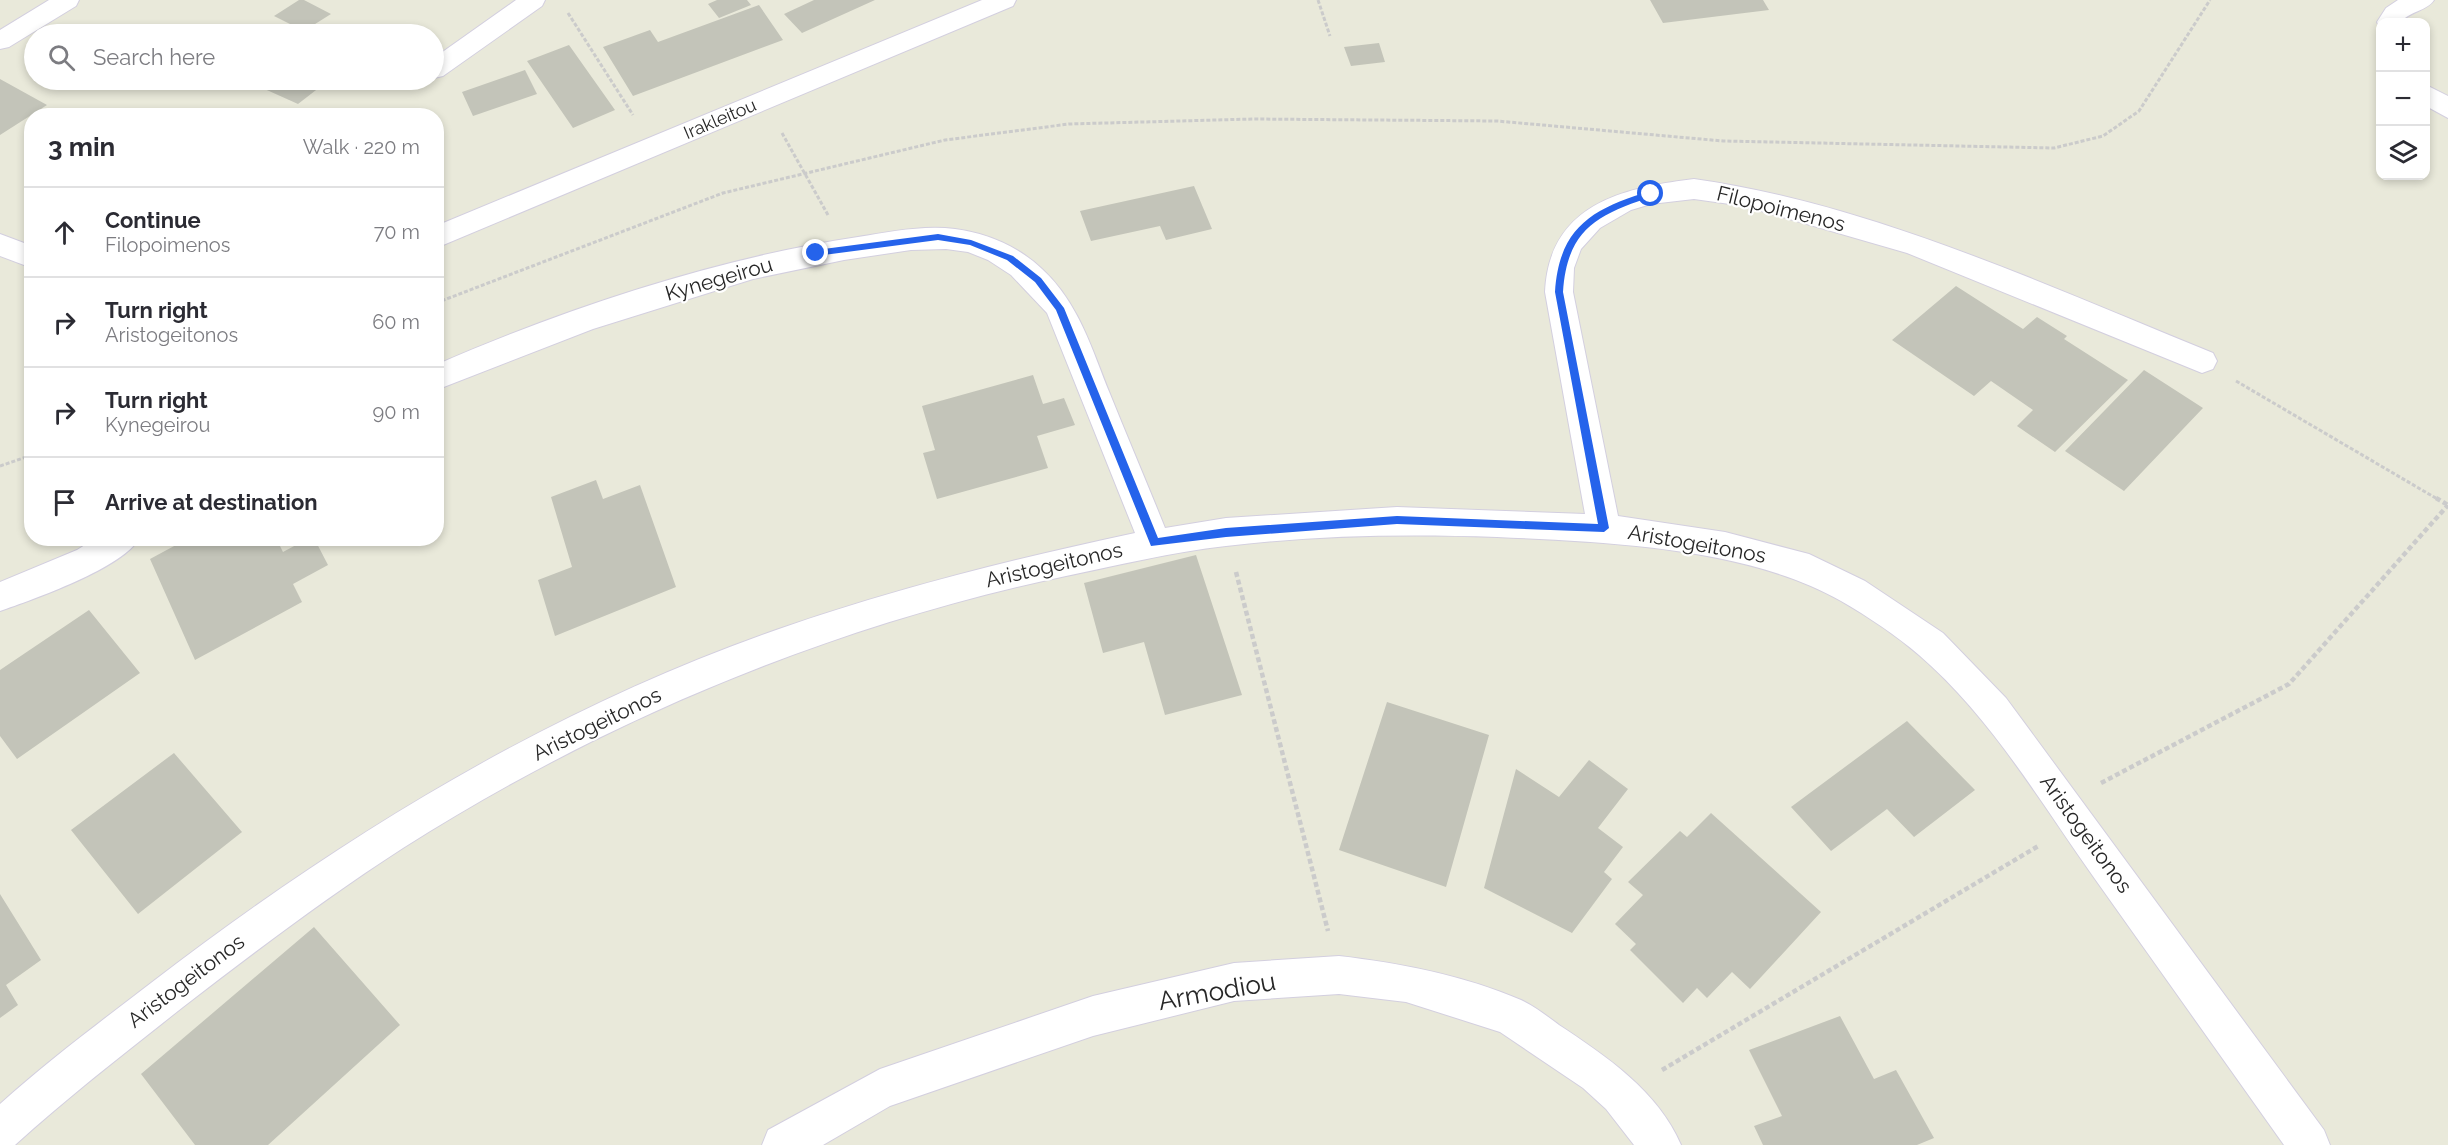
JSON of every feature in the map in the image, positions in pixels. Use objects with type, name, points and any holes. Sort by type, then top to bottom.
[{"type":"street","points":[[28,24],[67,0]]},
{"type":"street","points":[[444,63],[533,0]]},
{"type":"street","name":"Irakleitou","points":[[444,235],[1004,0]]},
{"type":"street","points":[[2390,18],[2407,4],[2422,0]]},
{"type":"street","points":[[0,41],[24,26]]},
{"type":"street","points":[[2430,97],[2448,109]]},
{"type":"street","name":"Filopoimenos","points":[[1604,528],[1559,292],[1560,268],[1568,245],[1590,221],[1621,203],[1651,194],[1694,189],[1744,195],[1916,245],[2202,361]]},
{"type":"street","name":"Kynegeirou","points":[[444,375],[578,322],[702,282],[816,253],[938,237],[971,243],[1010,258],[1038,280],[1060,308],[1155,543]]},
{"type":"street","points":[[0,244],[24,254]]},
{"type":"street","name":"Aristogeitonos","points":[[0,1131],[57,1080],[237,941],[390,836],[534,753],[655,695],[781,644],[904,603],[1018,572],[1155,543],[1226,532],[1397,520],[1604,528],[1725,546],[1787,561],[1853,591],[1931,644],[1994,709],[2071,812],[2309,1145]]},
{"type":"street","points":[[0,597],[89,560],[111,546]]},
{"type":"street","name":"Armodiou","points":[[783,1145],[880,1089],[1093,1016],[1234,982],[1339,975],[1406,983],[1510,1016],[1551,1041],[1620,1095],[1660,1145]]},
{"type":"path","points":[[1318,0],[1330,36]]},
{"type":"path","points":[[444,300],[723,193],[945,140],[1069,123],[1252,119],[1497,121],[1723,141],[2054,147],[2103,136],[2139,111],[2210,0]]},
{"type":"path","points":[[565,10],[654,147]]},
{"type":"path","points":[[764,101],[847,249]]},
{"type":"path","points":[[1620,1095],[2071,812],[2289,684],[2448,505],[2202,361]]},
{"type":"path","points":[[0,466],[24,458]]},
{"type":"path","points":[[1226,532],[1339,975]]},
{"type":"building","points":[[299,0],[304,0],[331,14],[315,24],[290,24],[274,16]]},
{"type":"building","points":[[717,0],[747,0],[751,5],[719,18],[708,4]]},
{"type":"building","points":[[814,0],[875,0],[802,33],[784,14]]},
{"type":"building","points":[[1650,0],[1763,0],[1769,10],[1663,23]]},
{"type":"building","points":[[759,5],[783,40],[633,96],[603,47],[650,30],[658,42]]},
{"type":"building","points":[[1379,43],[1385,62],[1351,66],[1344,47]]},
{"type":"building","points":[[569,45],[615,110],[573,128],[527,61]]},
{"type":"building","points":[[525,70],[537,94],[473,116],[462,92]]},
{"type":"building","points":[[0,79],[47,105],[42,108],[24,108],[24,120],[0,135]]},
{"type":"building","points":[[267,90],[316,90],[298,104]]},
{"type":"building","points":[[1194,186],[1212,229],[1166,240],[1160,226],[1091,241],[1080,211]]},
{"type":"building","points":[[1956,286],[2023,329],[2037,317],[2067,336],[2064,339],[2128,380],[2055,452],[2017,426],[2033,410],[1991,381],[1974,396],[1892,340]]},
{"type":"building","points":[[2144,370],[2203,408],[2124,491],[2065,451]]},
{"type":"building","points":[[1033,375],[1043,404],[1064,398],[1075,425],[1037,436],[1048,468],[937,499],[923,453],[935,450],[922,406]]},
{"type":"building","points":[[596,480],[603,499],[640,485],[676,587],[555,636],[538,580],[572,567],[551,497]]},
{"type":"building","points":[[174,546],[280,546],[283,552],[294,546],[318,546],[328,565],[293,584],[302,602],[195,660],[150,559]]},
{"type":"building","points":[[1196,555],[1242,695],[1165,715],[1144,642],[1103,653],[1084,583]]},
{"type":"building","points":[[89,610],[140,673],[17,759],[0,736],[0,670]]},
{"type":"building","points":[[1387,702],[1489,735],[1446,887],[1339,850]]},
{"type":"building","points":[[1907,721],[1975,790],[1914,837],[1887,809],[1831,851],[1791,807]]},
{"type":"building","points":[[174,753],[242,832],[138,914],[71,830]]},
{"type":"building","points":[[1589,760],[1628,789],[1598,828],[1623,847],[1604,872],[1612,879],[1572,933],[1484,888],[1516,769],[1559,797]]},
{"type":"building","points":[[1711,813],[1821,912],[1750,989],[1732,972],[1707,998],[1697,988],[1683,1003],[1630,950],[1636,944],[1615,924],[1643,895],[1628,882],[1680,831],[1687,837]]},
{"type":"building","points":[[0,894],[41,960],[6,985],[18,1005],[0,1018]]},
{"type":"building","points":[[314,927],[400,1025],[268,1145],[195,1145],[141,1074]]},
{"type":"building","points":[[1840,1016],[1874,1079],[1896,1070],[1934,1138],[1917,1145],[1763,1145],[1754,1126],[1782,1116],[1749,1050]]},
{"type":"route","points":[[816,253],[938,237],[971,243],[1010,258],[1038,280],[1060,308],[1155,543],[1226,532],[1397,520],[1604,528],[1559,292],[1560,268],[1568,245],[1590,221],[1621,203],[1651,194]]}]
